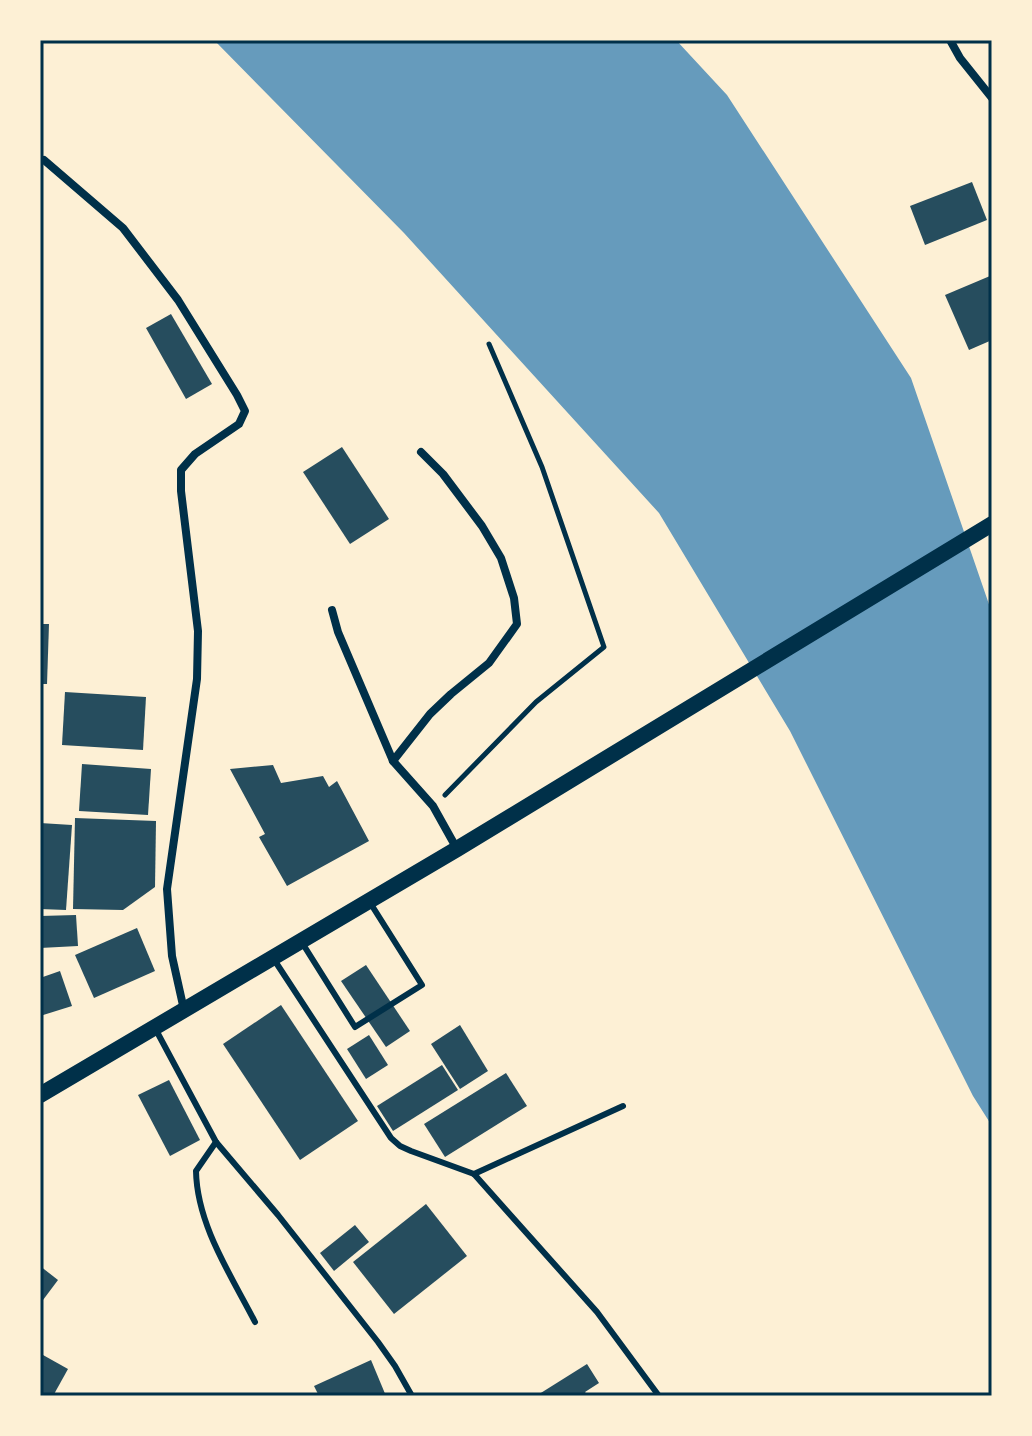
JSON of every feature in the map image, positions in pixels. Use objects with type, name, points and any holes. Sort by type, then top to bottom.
[{"type":"main road","points":[[40,1095],[457,849],[992,524]]},
{"type":"street","points":[[950,40],[960,58],[992,98]]},
{"type":"street","points":[[44,160],[123,228],[178,300],[245,411],[239,424],[195,454],[181,470],[198,631],[197,679],[167,889],[172,956],[184,1010]]},
{"type":"street","points":[[393,761],[430,714],[489,663],[517,624],[514,598],[501,558],[482,526],[443,474],[421,452]]},
{"type":"street","points":[[332,610],[338,632],[393,761],[433,806],[457,849]]},
{"type":"lane","points":[[301,941],[355,1027],[422,985],[369,901]]},
{"type":"lane","points":[[273,958],[391,1138],[411,1151],[474,1174],[597,1312],[659,1396]]},
{"type":"lane","points":[[154,1027],[216,1142],[378,1342],[412,1396]]},
{"type":"lane","points":[[474,1174],[623,1106]]},
{"type":"lane","points":[[216,1142],[196,1171],[200,1205],[208,1229],[255,1322]]},
{"type":"path","points":[[433,806],[536,702],[604,647],[542,467],[489,344]]},
{"type":"water","points":[[214,40],[676,40],[727,95],[911,378],[992,613],[992,1126],[973,1096],[790,731],[659,513],[404,233]]},
{"type":"building","points":[[972,182],[987,220],[925,245],[910,206]]},
{"type":"building","points":[[990,276],[992,340],[969,350],[945,295]]},
{"type":"building","points":[[171,314],[212,384],[186,399],[146,328]]},
{"type":"building","points":[[342,447],[389,519],[350,544],[303,472]]},
{"type":"building","points":[[40,624],[49,624],[47,684],[40,684]]},
{"type":"building","points":[[65,692],[146,697],[143,750],[62,745]]},
{"type":"building","points":[[82,764],[151,769],[148,815],[79,811]]},
{"type":"building","points":[[273,765],[281,783],[323,776],[329,787],[337,781],[369,841],[287,886],[259,837],[265,834],[230,769]]},
{"type":"building","points":[[75,818],[156,821],[155,887],[123,910],[73,909]]},
{"type":"building","points":[[40,823],[72,825],[66,910],[40,909]]},
{"type":"building","points":[[76,915],[78,946],[40,948],[40,916]]},
{"type":"building","points":[[137,928],[155,971],[94,998],[75,955]]},
{"type":"building","points":[[366,965],[410,1031],[386,1047],[341,981]]},
{"type":"building","points":[[60,971],[72,1006],[40,1016],[40,978]]},
{"type":"building","points":[[281,1005],[358,1121],[300,1160],[223,1044]]},
{"type":"building","points":[[460,1025],[488,1071],[460,1089],[431,1044]]},
{"type":"building","points":[[369,1035],[388,1065],[366,1079],[347,1049]]},
{"type":"building","points":[[442,1065],[458,1090],[393,1131],[377,1106]]},
{"type":"building","points":[[506,1073],[527,1106],[445,1157],[424,1124]]},
{"type":"building","points":[[169,1080],[200,1140],[170,1156],[138,1095]]},
{"type":"building","points":[[426,1204],[467,1256],[394,1314],[353,1262]]},
{"type":"building","points":[[355,1225],[369,1242],[334,1271],[320,1253]]},
{"type":"building","points":[[40,1266],[58,1280],[40,1304]]},
{"type":"building","points":[[43,1355],[68,1369],[53,1396],[40,1396],[40,1360]]},
{"type":"building","points":[[371,1360],[386,1396],[319,1396],[314,1386]]},
{"type":"building","points":[[587,1364],[599,1383],[585,1392],[588,1396],[536,1396]]}]
